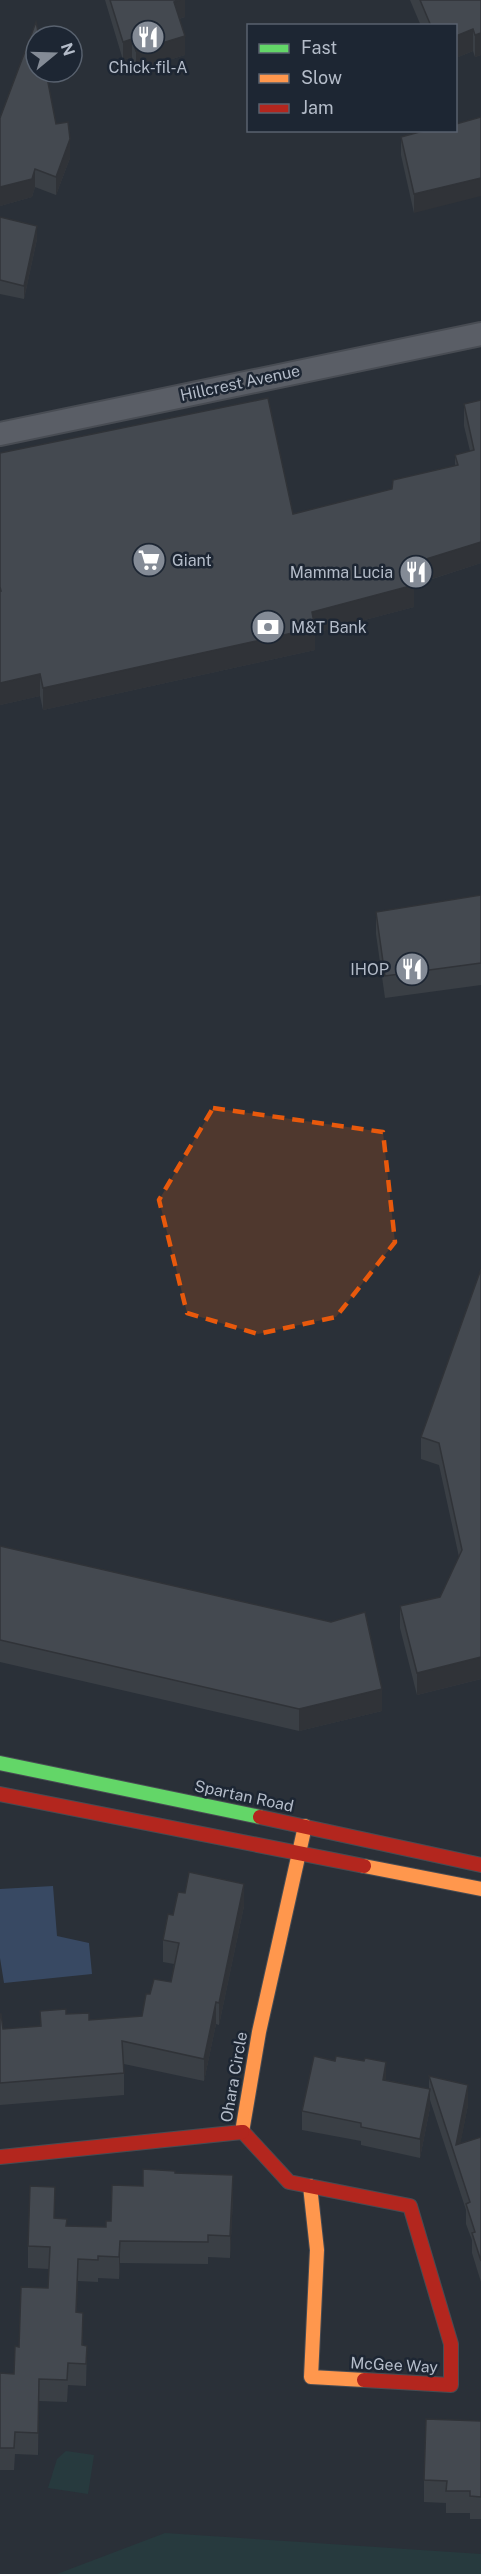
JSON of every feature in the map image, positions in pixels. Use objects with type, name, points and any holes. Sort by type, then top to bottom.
[{"type":"street","name":"Hillcrest Avenue","points":[[0,434],[481,334]]},
{"type":"street","name":"Spartan Road","points":[[0,1763],[481,1865]]},
{"type":"street","points":[[0,1794],[481,1889]]},
{"type":"street","name":"Ohara Circle","points":[[0,2157],[243,2132],[259,2032],[305,1826]]},
{"type":"street","name":"McGee Way","points":[[243,2132],[289,2182],[310,2186],[410,2206],[451,2344],[451,2385],[311,2377],[317,2250],[310,2186]]},
{"type":"highlighted area","points":[[213,1108],[383,1132],[395,1242],[336,1317],[258,1334],[187,1313],[159,1200]]},
{"type":"green space","points":[[66,2451],[94,2455],[88,2494],[48,2488],[57,2459]]},
{"type":"green space","points":[[165,2533],[481,2554],[481,2574],[57,2574]]},
{"type":"water","points":[[53,1886],[57,1936],[89,1943],[92,1974],[4,1983],[0,1958],[0,1889]]},
{"type":"building","name":"Chick-fil-A","points":[[110,0],[180,0],[174,2],[185,36],[136,51],[132,39],[123,42]]},
{"type":"building","points":[[420,0],[481,0],[481,33],[475,35],[473,29],[457,36],[457,24],[430,24]]},
{"type":"building","points":[[24,54],[24,84],[48,84],[56,124],[68,122],[70,139],[56,177],[35,169],[32,179],[0,187],[0,118]]},
{"type":"building","points":[[481,117],[481,178],[414,194],[401,137],[420,132],[457,132],[457,124]]},
{"type":"building","points":[[0,217],[37,226],[24,286],[0,280]]},
{"type":"building","name":"Giant","points":[[268,398],[293,514],[392,489],[393,480],[458,465],[455,455],[474,450],[464,404],[481,400],[481,542],[410,564],[414,585],[312,612],[315,628],[43,688],[40,674],[0,683],[0,453]]},
{"type":"building","points":[[481,895],[481,963],[385,976],[376,912]]},
{"type":"building","points":[[481,1269],[481,1657],[417,1673],[400,1606],[440,1597],[462,1550],[439,1443],[421,1437]]},
{"type":"building","points":[[0,1546],[331,1622],[365,1612],[382,1689],[299,1709],[0,1640]]},
{"type":"building","points":[[189,1872],[244,1884],[219,2003],[216,2002],[204,2059],[122,2041],[124,2073],[0,2083],[0,2014],[3,2029],[41,2026],[40,2011],[66,2009],[66,2014],[89,2013],[89,2020],[142,2016],[146,1994],[150,1994],[154,1979],[171,1982],[179,1943],[163,1940],[168,1914],[173,1915],[178,1892],[185,1893]]},
{"type":"building","points":[[314,2056],[335,2061],[336,2056],[386,2062],[383,2080],[430,2089],[420,2139],[361,2127],[361,2123],[302,2111]]},
{"type":"building","points":[[429,2076],[468,2085],[456,2145],[481,2137],[481,2261],[466,2204],[470,2202]]},
{"type":"building","points":[[143,2169],[175,2171],[175,2173],[233,2175],[230,2236],[208,2235],[208,2242],[120,2241],[119,2257],[98,2256],[98,2260],[78,2259],[76,2312],[83,2313],[82,2345],[87,2346],[86,2364],[68,2363],[67,2380],[39,2379],[38,2433],[15,2432],[14,2448],[0,2448],[0,2373],[14,2374],[15,2346],[19,2347],[21,2287],[48,2288],[50,2247],[28,2246],[30,2186],[55,2187],[54,2218],[67,2219],[66,2226],[106,2227],[106,2221],[111,2221],[112,2185],[143,2186]]},
{"type":"building","points":[[426,2419],[481,2421],[481,2497],[470,2496],[470,2491],[446,2491],[447,2481],[424,2480]]},
{"type":"traffic: fast","points":[[0,1763],[260,1817]]},
{"type":"traffic: slow","points":[[242,2132],[259,2032],[305,1826]]},
{"type":"traffic: slow","points":[[364,1866],[481,1889]]},
{"type":"traffic: slow","points":[[310,2186],[317,2250],[311,2377],[364,2380]]},
{"type":"traffic: jam","points":[[0,1794],[364,1866]]},
{"type":"traffic: jam","points":[[260,1817],[481,1865]]},
{"type":"traffic: jam","points":[[0,2157],[242,2132]]},
{"type":"traffic: jam","points":[[243,2132],[289,2182],[410,2206],[451,2344],[451,2385],[364,2380]]},
{"type":"place","name":"Chick-fil-A","points":[[148,37]]},
{"type":"place","name":"Giant","points":[[149,560]]},
{"type":"place","name":"Mamma Lucia","points":[[416,572]]},
{"type":"place","name":"M&T Bank","points":[[268,627]]},
{"type":"place","name":"IHOP","points":[[412,969]]}]
